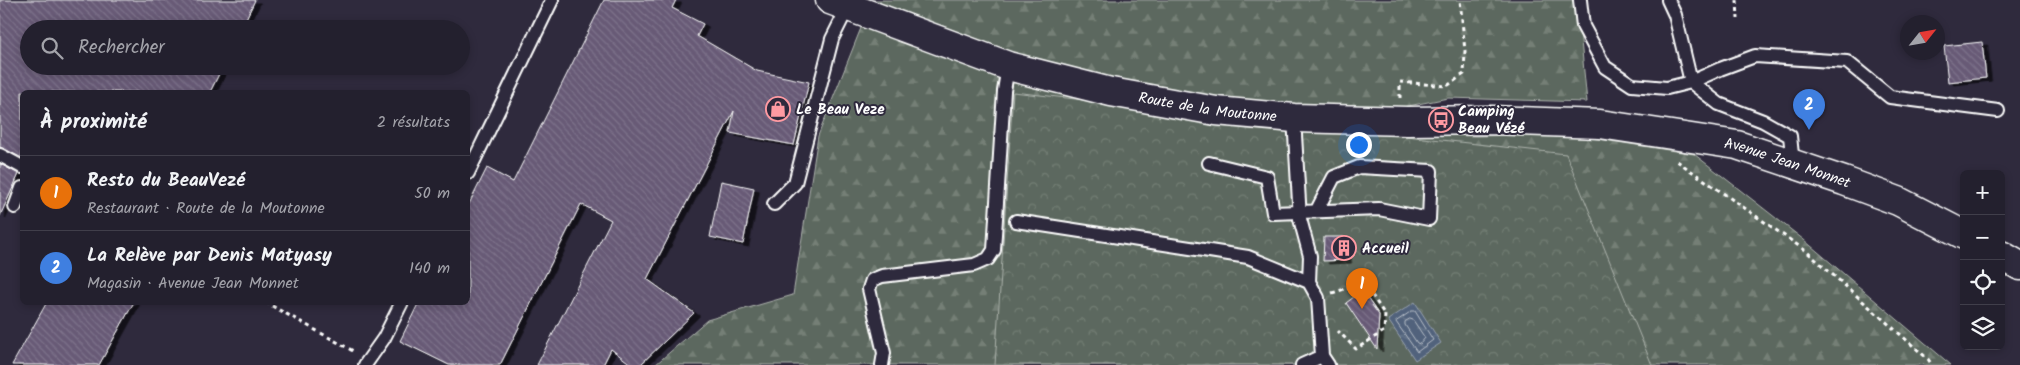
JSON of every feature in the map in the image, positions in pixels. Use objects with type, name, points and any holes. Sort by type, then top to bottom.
[{"type":"main road","name":"Route de la Moutonne","points":[[839,3],[1008,66],[1110,92],[1216,110],[1294,118],[1407,121],[1492,120],[1600,124]]},
{"type":"main road","name":"Avenue Jean Monnet","points":[[1600,124],[1737,145],[1898,201],[1960,233]]},
{"type":"main road","points":[[2005,257],[2020,266]]},
{"type":"lane","points":[[470,169],[552,0]]},
{"type":"lane","points":[[1580,0],[1582,26],[1605,67],[1632,85],[1667,88],[1691,82],[1755,56],[1847,62],[1890,97],[1998,111]]},
{"type":"lane","points":[[1668,0],[1675,15],[1691,82],[1719,104],[1763,121],[1790,136],[1793,164]]},
{"type":"lane","points":[[774,204],[795,183],[832,39],[839,3]]},
{"type":"lane","points":[[882,365],[884,353],[869,289],[872,280],[882,276],[974,265],[988,259],[994,250],[1004,91],[1008,66]]},
{"type":"lane","points":[[1294,118],[1300,213],[1310,256],[1309,282],[1318,298],[1323,362],[1302,365]]},
{"type":"lane","points":[[0,156],[20,166]]},
{"type":"lane","points":[[1209,163],[1267,176],[1273,212],[1300,213],[1324,209],[1379,209],[1429,219],[1431,171],[1359,167],[1334,177],[1317,210]]},
{"type":"lane","points":[[15,207],[20,193]]},
{"type":"lane","points":[[1016,221],[1248,258],[1309,282]]},
{"type":"lane","points":[[367,362],[384,338],[400,305]]},
{"type":"path","points":[[1407,121],[1399,95],[1400,82],[1447,86],[1464,74],[1465,51],[1460,0]]},
{"type":"path","points":[[1737,0],[1738,19]]},
{"type":"path","points":[[1670,156],[1806,251],[1928,359],[1932,365]]},
{"type":"path","points":[[1318,298],[1364,283],[1385,316],[1384,331],[1356,349]]},
{"type":"path","points":[[270,305],[367,362]]},
{"type":"green space","points":[[853,0],[1577,0],[1587,102],[1448,98],[1383,111],[1211,103],[1021,60]]},
{"type":"green space","points":[[863,23],[1327,132],[1476,136],[1565,134],[1694,154],[1804,240],[1951,365],[655,365],[707,320],[793,295],[818,136]]},
{"type":"green space","points":[[1013,92],[1566,154],[1652,365],[995,365]]},
{"type":"water","points":[[1415,302],[1441,343],[1415,360],[1388,320]]},
{"type":"building","points":[[0,0],[255,0],[245,20],[20,20],[20,75],[218,75],[211,90],[20,90],[20,157],[0,147]]},
{"type":"building","points":[[604,0],[676,0],[672,8],[703,24],[697,36],[757,71],[809,82],[794,145],[730,133],[734,111],[647,279],[694,313],[640,365],[632,365],[611,349],[603,365],[537,365],[611,220],[581,204],[500,365],[449,365],[400,341],[418,305],[470,305],[470,202],[487,168],[513,182]]},
{"type":"building","points":[[1982,42],[1986,78],[1948,82],[1945,46]]},
{"type":"building","points":[[0,164],[19,174],[0,216]]},
{"type":"building","points":[[721,181],[754,188],[743,244],[710,237]]},
{"type":"building","name":"Accueil","points":[[1324,237],[1344,237],[1346,260],[1323,261]]},
{"type":"building","points":[[1362,291],[1379,315],[1377,349],[1346,303]]},
{"type":"building","points":[[45,305],[132,305],[99,365],[12,365]]},
{"type":"place","name":"Le Beau Veze","points":[[778,109]]},
{"type":"place","name":"Camping Beau Vézé","points":[[1441,120]]},
{"type":"place","name":"La Relève par Denis Matyasy","points":[[1809,130]]},
{"type":"place","name":"Accueil","points":[[1344,248]]},
{"type":"place","name":"Resto du BeauVezé","points":[[1362,309]]}]
